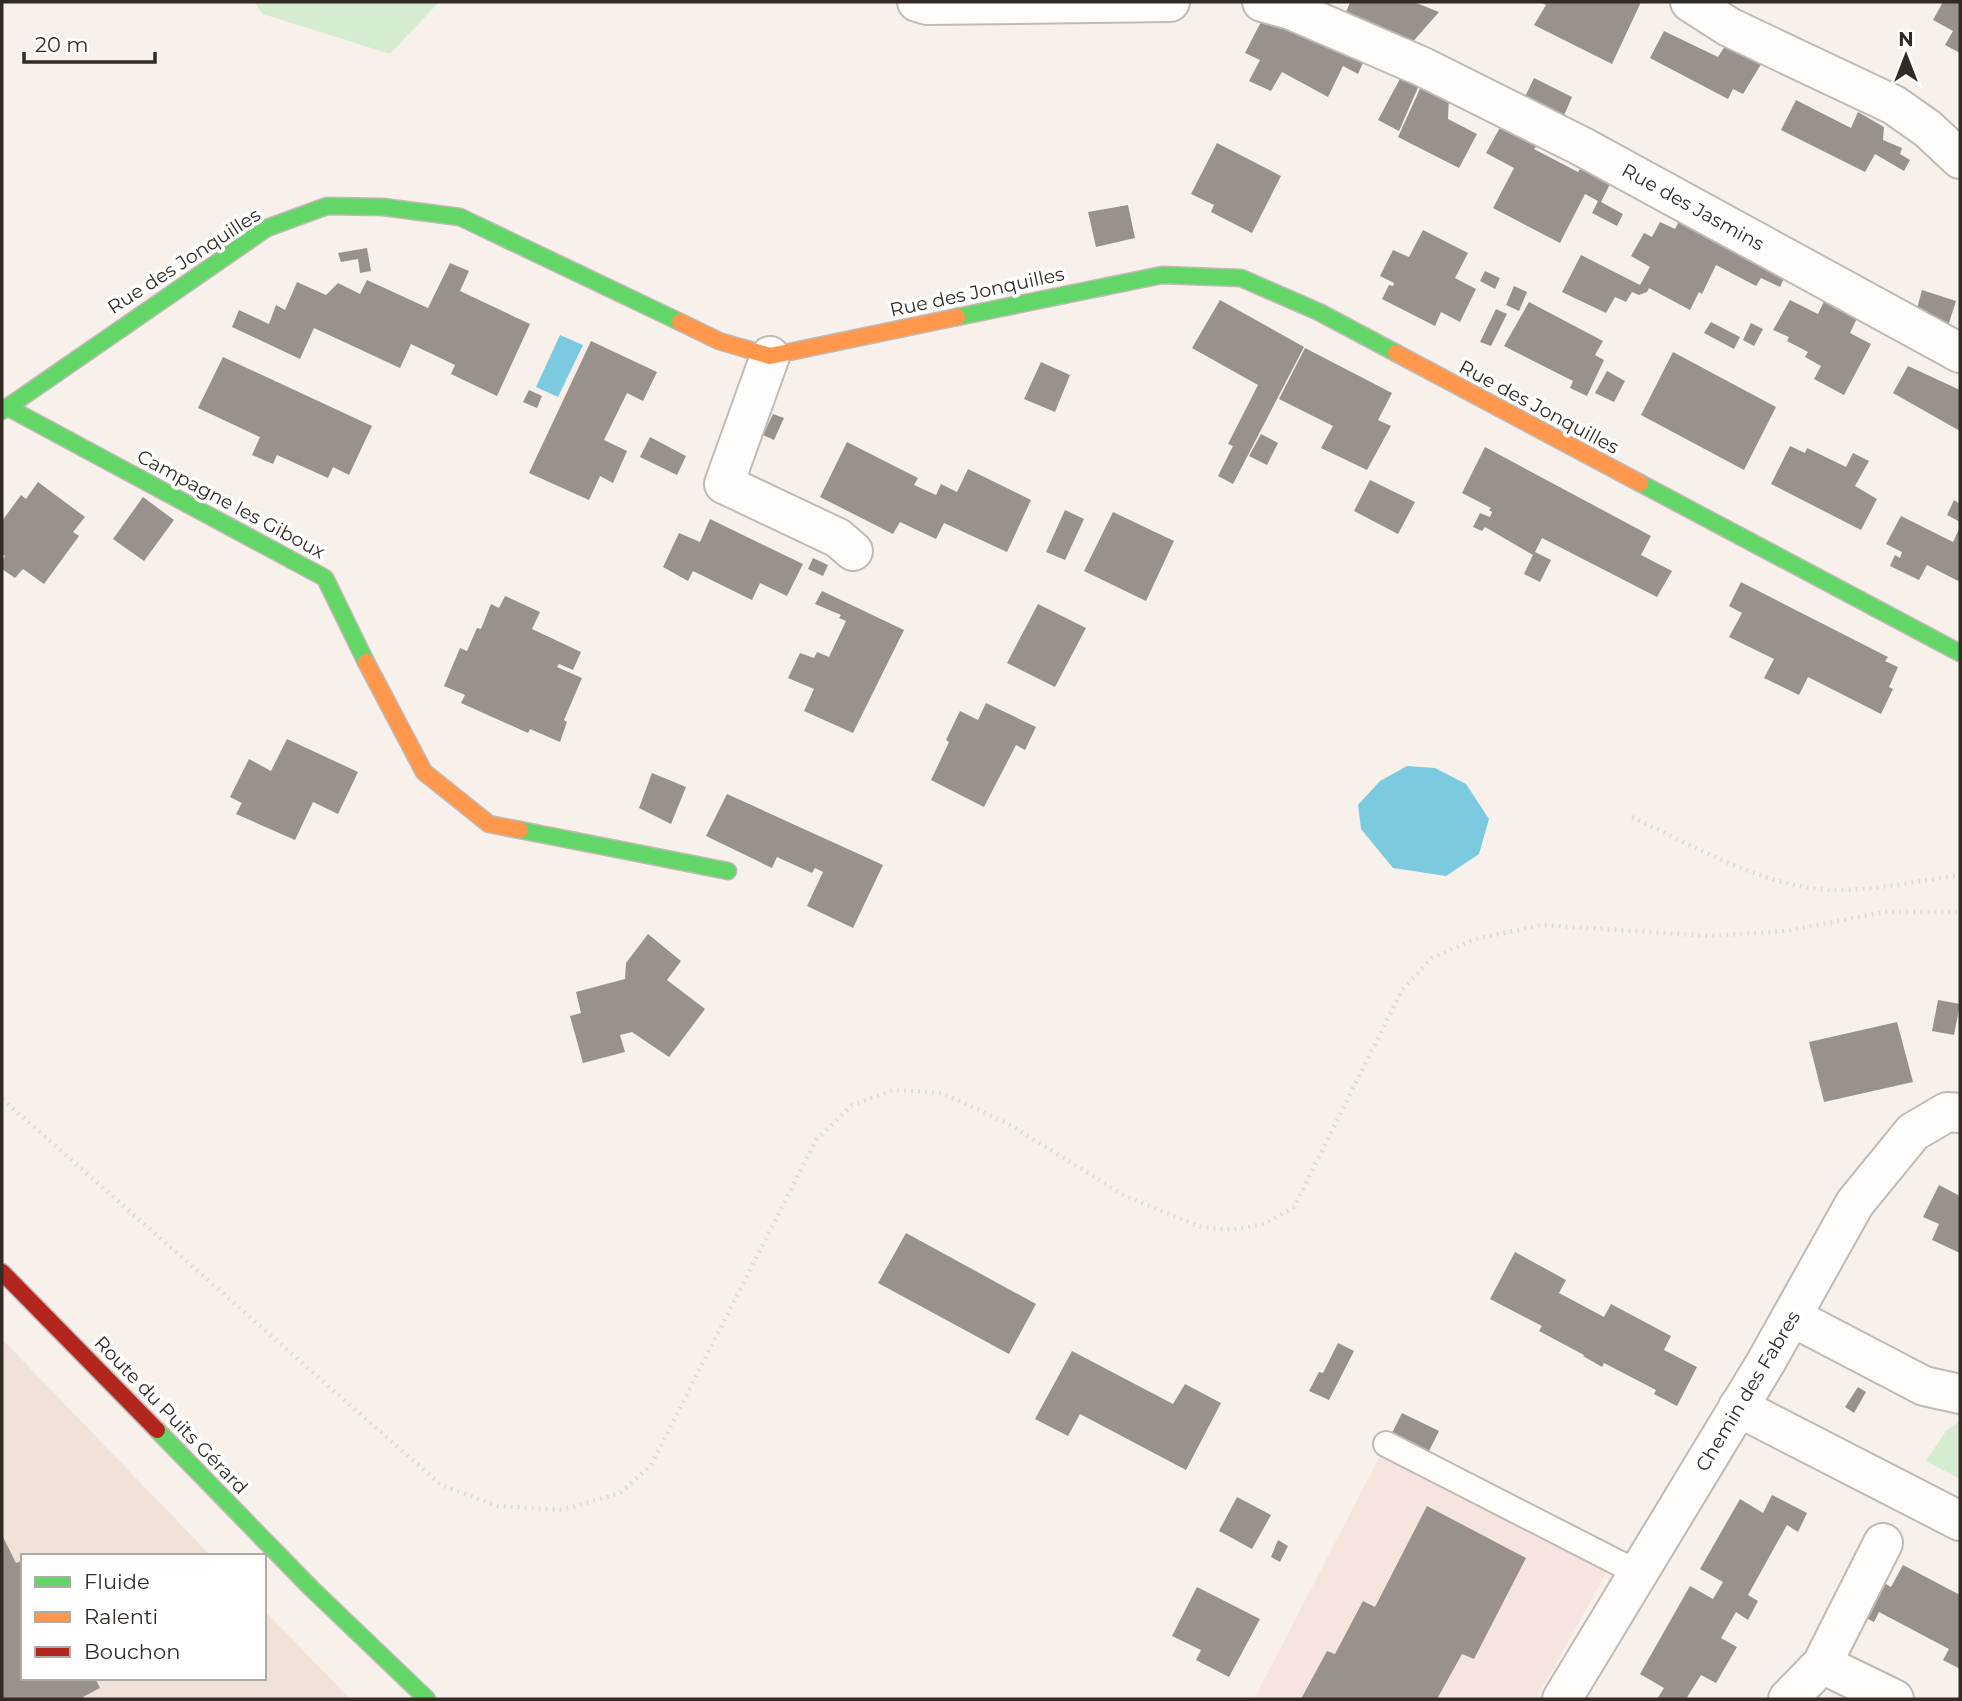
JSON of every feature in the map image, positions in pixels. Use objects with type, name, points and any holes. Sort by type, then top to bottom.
[{"type":"street","points":[[917,2],[927,5],[1170,2]]},
{"type":"street","name":"Rue des Jasmins","points":[[1262,2],[1291,10],[1423,67],[1581,146],[1960,353]]},
{"type":"street","points":[[1690,2],[1729,27],[1944,129],[1960,159]]},
{"type":"street","name":"Rue des Jonquilles","points":[[4,409],[267,228],[327,206],[383,207],[460,217],[719,341],[769,356],[1162,275],[1241,278],[1319,312],[1960,653]]},
{"type":"street","points":[[769,356],[724,484],[838,538],[853,551]]},
{"type":"street","name":"Campagne les Giboux","points":[[4,409],[325,578],[390,710],[424,772],[489,824],[728,871]]},
{"type":"street","name":"Chemin des Fabres","points":[[1562,1699],[1792,1317],[1856,1203],[1913,1132],[1947,1112],[1960,1113]]},
{"type":"street","name":"Route du Puits Gérard","points":[[2,1272],[311,1588],[427,1699]]},
{"type":"street","points":[[1792,1317],[1924,1386],[1960,1394]]},
{"type":"street","points":[[1738,1407],[1960,1521]]},
{"type":"street","points":[[1788,1699],[1822,1664],[1883,1543]]},
{"type":"street","name":"Route du Puits Gérard","points":[[311,1588],[407,1699]]},
{"type":"street","points":[[1822,1664],[1894,1699]]},
{"type":"lane","points":[[1387,1444],[1637,1573]]},
{"type":"path","points":[[1632,817],[1757,876],[1813,888],[1860,888],[1960,876]]},
{"type":"path","points":[[2,1099],[441,1485],[498,1506],[562,1510],[621,1493],[652,1465],[816,1140],[852,1105],[894,1090],[942,1093],[1007,1123],[1127,1197],[1200,1227],[1231,1230],[1264,1224],[1294,1207],[1402,990],[1432,958],[1475,939],[1542,926],[1724,936],[1786,931],[1884,912],[1960,912]]},
{"type":"shaded area","points":[[2,1339],[209,1554],[21,1554],[21,1680],[266,1680],[266,1612],[350,1699],[2,1699]]},
{"type":"shaded area","points":[[1380,1456],[1607,1572],[1536,1699],[1254,1699]]},
{"type":"green space","points":[[254,2],[439,2],[390,54],[263,14]]},
{"type":"green space","points":[[1960,1421],[1960,1479],[1926,1461],[1946,1431]]},
{"type":"water","points":[[560,335],[583,345],[558,397],[536,387]]},
{"type":"water","points":[[1407,766],[1435,768],[1466,784],[1489,819],[1479,854],[1446,876],[1393,868],[1361,829],[1358,805],[1380,781]]},
{"type":"building","points":[[1350,2],[1414,2],[1439,12],[1409,46],[1343,20]]},
{"type":"building","points":[[1540,2],[1641,2],[1612,64],[1534,25],[1546,5]]},
{"type":"building","points":[[1943,2],[1960,2],[1960,53],[1945,45],[1953,31],[1933,20]]},
{"type":"building","points":[[1265,14],[1366,56],[1358,74],[1343,66],[1328,97],[1282,72],[1271,91],[1249,81],[1260,60],[1245,53]]},
{"type":"building","points":[[1664,31],[1718,57],[1729,40],[1763,61],[1743,94],[1733,89],[1728,99],[1650,58]]},
{"type":"building","points":[[1402,75],[1420,83],[1399,131],[1378,120]]},
{"type":"building","points":[[1534,78],[1572,97],[1563,118],[1524,99]]},
{"type":"building","points":[[1423,82],[1449,96],[1448,119],[1477,134],[1459,168],[1398,137]]},
{"type":"building","points":[[1796,100],[1851,128],[1858,112],[1884,127],[1883,140],[1902,148],[1900,154],[1910,160],[1904,171],[1875,154],[1865,172],[1781,130]]},
{"type":"building","points":[[1502,124],[1539,143],[1534,149],[1578,172],[1580,169],[1610,184],[1601,202],[1623,214],[1617,226],[1592,213],[1598,201],[1585,194],[1560,243],[1493,208],[1514,168],[1486,153]]},
{"type":"building","points":[[1217,143],[1281,176],[1252,233],[1211,212],[1214,205],[1191,194]]},
{"type":"building","points":[[1128,205],[1135,238],[1096,247],[1088,212]]},
{"type":"building","points":[[1681,217],[1785,276],[1780,287],[1761,278],[1756,286],[1716,265],[1702,294],[1699,292],[1690,310],[1649,288],[1647,292],[1639,295],[1632,292],[1626,302],[1615,297],[1606,313],[1562,292],[1581,255],[1640,285],[1650,267],[1631,256],[1644,233],[1652,237],[1660,222],[1675,229]]},
{"type":"building","points":[[1423,230],[1468,253],[1455,278],[1476,289],[1460,322],[1441,312],[1435,326],[1382,299],[1389,285],[1393,286],[1394,283],[1380,276],[1393,250],[1409,257]]},
{"type":"building","points":[[367,248],[371,271],[360,273],[358,259],[341,262],[338,253]]},
{"type":"building","points":[[450,263],[469,271],[460,291],[530,324],[497,396],[451,374],[455,365],[411,344],[400,368],[314,328],[300,359],[232,327],[239,310],[269,324],[276,305],[285,310],[297,282],[326,295],[338,283],[360,294],[367,280],[428,308]]},
{"type":"building","points":[[1485,271],[1500,278],[1495,289],[1480,281]]},
{"type":"building","points":[[1514,286],[1527,292],[1519,311],[1506,305]]},
{"type":"building","points":[[1922,290],[1956,301],[1948,326],[1915,316]]},
{"type":"building","points":[[1827,295],[1860,312],[1850,333],[1871,344],[1844,395],[1814,379],[1821,366],[1805,357],[1808,352],[1787,341],[1789,337],[1773,330],[1790,300],[1818,314]]},
{"type":"building","points":[[1220,300],[1304,347],[1233,484],[1218,476],[1233,446],[1228,444],[1258,385],[1192,348]]},
{"type":"building","points":[[1529,302],[1603,341],[1595,355],[1604,360],[1587,396],[1570,388],[1573,381],[1504,346]]},
{"type":"building","points":[[1496,309],[1507,314],[1491,346],[1480,342]]},
{"type":"building","points":[[1711,322],[1740,337],[1734,349],[1704,333]]},
{"type":"building","points":[[1751,323],[1763,329],[1754,346],[1743,340]]},
{"type":"building","points":[[591,341],[657,372],[643,401],[627,393],[604,440],[627,451],[613,483],[600,476],[589,500],[529,473]]},
{"type":"building","points":[[1305,348],[1392,393],[1378,420],[1391,426],[1367,470],[1321,448],[1333,426],[1279,399]]},
{"type":"building","points":[[1673,352],[1776,407],[1744,470],[1641,415]]},
{"type":"building","points":[[223,357],[372,426],[349,475],[333,467],[328,478],[277,455],[273,464],[252,455],[260,437],[198,408]]},
{"type":"building","points":[[1041,362],[1070,375],[1055,412],[1024,399]]},
{"type":"building","points":[[1908,366],[1960,390],[1960,431],[1893,393]]},
{"type":"building","points":[[1607,371],[1625,381],[1614,402],[1595,393]]},
{"type":"building","points":[[529,390],[542,396],[537,408],[523,402]]},
{"type":"building","points":[[773,414],[784,418],[774,440],[763,435]]},
{"type":"building","points":[[1261,434],[1278,443],[1267,465],[1249,456]]},
{"type":"building","points":[[650,437],[686,456],[677,475],[640,457]]},
{"type":"building","points":[[847,442],[918,478],[914,485],[936,495],[941,484],[957,492],[968,469],[1031,500],[1007,552],[944,523],[936,539],[900,522],[893,534],[820,497]]},
{"type":"building","points":[[1790,446],[1805,453],[1807,448],[1846,467],[1853,453],[1869,461],[1855,486],[1877,499],[1861,530],[1771,484]]},
{"type":"building","points":[[1485,447],[1651,536],[1641,555],[1672,571],[1657,597],[1542,538],[1535,552],[1551,560],[1540,582],[1524,574],[1533,555],[1485,527],[1482,531],[1473,527],[1480,513],[1490,517],[1491,508],[1462,493]]},
{"type":"building","points":[[1370,480],[1415,502],[1398,534],[1354,511]]},
{"type":"building","points":[[38,482],[85,517],[73,532],[79,536],[44,584],[23,569],[15,578],[2,569],[5,556],[2,554],[2,521],[21,495],[26,499]]},
{"type":"building","points":[[143,497],[174,520],[144,561],[113,539]]},
{"type":"building","points":[[1954,500],[1960,504],[1960,522],[1947,515]]},
{"type":"building","points":[[1065,510],[1084,519],[1065,560],[1046,552]]},
{"type":"building","points":[[1113,512],[1174,541],[1146,601],[1084,571]]},
{"type":"building","points":[[1901,516],[1953,542],[1960,527],[1960,582],[1927,565],[1919,580],[1890,566],[1895,555],[1900,558],[1902,552],[1886,544]]},
{"type":"building","points":[[710,519],[803,564],[787,596],[760,583],[752,600],[693,571],[688,581],[663,567],[679,533],[700,542]]},
{"type":"building","points":[[813,558],[828,565],[823,576],[808,569]]},
{"type":"building","points":[[1741,582],[1888,657],[1885,661],[1898,667],[1889,687],[1893,689],[1881,714],[1808,677],[1799,695],[1764,678],[1774,659],[1729,637],[1742,613],[1729,606]]},
{"type":"building","points":[[822,591],[904,630],[853,733],[804,711],[814,689],[788,678],[800,653],[814,658],[817,652],[829,657],[846,621],[839,618],[841,615],[815,604]]},
{"type":"building","points":[[505,596],[540,612],[532,629],[581,652],[573,670],[559,664],[557,667],[582,678],[564,720],[567,722],[560,742],[530,729],[528,733],[461,703],[465,695],[444,686],[460,648],[467,651],[477,628],[481,629],[491,604],[499,608]]},
{"type":"building","points":[[1038,604],[1086,628],[1055,687],[1007,663]]},
{"type":"building","points":[[986,703],[1036,727],[1025,750],[1016,745],[984,807],[931,780],[960,711],[978,720]]},
{"type":"building","points":[[287,739],[358,772],[338,814],[313,802],[295,840],[236,814],[242,803],[230,797],[249,759],[271,771]]},
{"type":"building","points":[[652,773],[686,787],[671,824],[639,808]]},
{"type":"building","points":[[727,794],[883,865],[853,928],[807,906],[823,872],[815,868],[812,873],[777,857],[772,868],[706,836]]},
{"type":"building","points":[[648,934],[681,961],[667,980],[705,1009],[669,1057],[632,1032],[620,1035],[625,1052],[583,1063],[570,1016],[581,1013],[576,992],[625,979],[626,963]]},
{"type":"building","points":[[1938,1000],[1960,1004],[1954,1035],[1932,1031]]},
{"type":"building","points":[[1897,1022],[1913,1082],[1824,1102],[1809,1042]]},
{"type":"building","points":[[1939,1185],[1960,1196],[1960,1253],[1932,1240],[1939,1224],[1923,1217]]},
{"type":"building","points":[[906,1233],[1036,1304],[1009,1354],[878,1283]]},
{"type":"building","points":[[1515,1252],[1566,1280],[1559,1293],[1604,1317],[1611,1304],[1671,1336],[1664,1350],[1697,1367],[1677,1406],[1654,1394],[1656,1390],[1604,1363],[1602,1367],[1539,1331],[1542,1326],[1490,1299]]},
{"type":"building","points":[[1338,1343],[1354,1351],[1329,1400],[1309,1391],[1319,1372],[1323,1373]]},
{"type":"building","points":[[1072,1351],[1173,1404],[1185,1384],[1221,1403],[1186,1470],[1080,1414],[1068,1436],[1035,1419]]},
{"type":"building","points":[[1858,1387],[1866,1392],[1854,1413],[1845,1407]]},
{"type":"building","points":[[1402,1413],[1439,1431],[1428,1453],[1391,1435]]},
{"type":"building","points":[[1772,1495],[1807,1513],[1798,1532],[1787,1525],[1748,1595],[1758,1601],[1748,1620],[1736,1612],[1721,1638],[1737,1647],[1716,1683],[1701,1675],[1686,1699],[1657,1699],[1664,1688],[1640,1674],[1690,1586],[1713,1599],[1723,1582],[1700,1569],[1740,1499],[1763,1513]]},
{"type":"building","points":[[1237,1497],[1271,1515],[1252,1549],[1219,1531]]},
{"type":"building","points":[[1427,1506],[1526,1558],[1474,1659],[1462,1654],[1437,1699],[1301,1699],[1327,1651],[1335,1654],[1363,1601],[1375,1607]]},
{"type":"building","points":[[2,1535],[16,1563],[21,1561],[21,1680],[96,1680],[100,1688],[83,1697],[84,1699],[2,1699]]},
{"type":"building","points":[[1278,1540],[1288,1546],[1280,1562],[1271,1557]]},
{"type":"building","points":[[1903,1565],[1960,1595],[1960,1669],[1943,1660],[1949,1649],[1879,1612],[1874,1622],[1855,1612],[1874,1577],[1891,1587]]},
{"type":"building","points":[[1197,1587],[1260,1619],[1229,1677],[1196,1660],[1201,1650],[1172,1636]]},
{"type":"traffic: fast","points":[[2,411],[267,228],[327,206],[383,207],[460,217],[680,322]]},
{"type":"traffic: fast","points":[[957,317],[1162,275],[1241,278],[1319,312],[1396,353]]},
{"type":"traffic: fast","points":[[7,407],[325,578],[366,662]]},
{"type":"traffic: fast","points":[[1640,483],[1960,653]]},
{"type":"traffic: fast","points":[[520,830],[728,871]]},
{"type":"traffic: fast","points":[[157,1430],[311,1588],[427,1699]]},
{"type":"traffic: slow","points":[[680,322],[719,341],[770,356],[957,317]]},
{"type":"traffic: slow","points":[[1396,353],[1640,483]]},
{"type":"traffic: slow","points":[[366,662],[424,772],[489,824],[520,830]]},
{"type":"traffic: jam","points":[[2,1272],[157,1430]]}]
